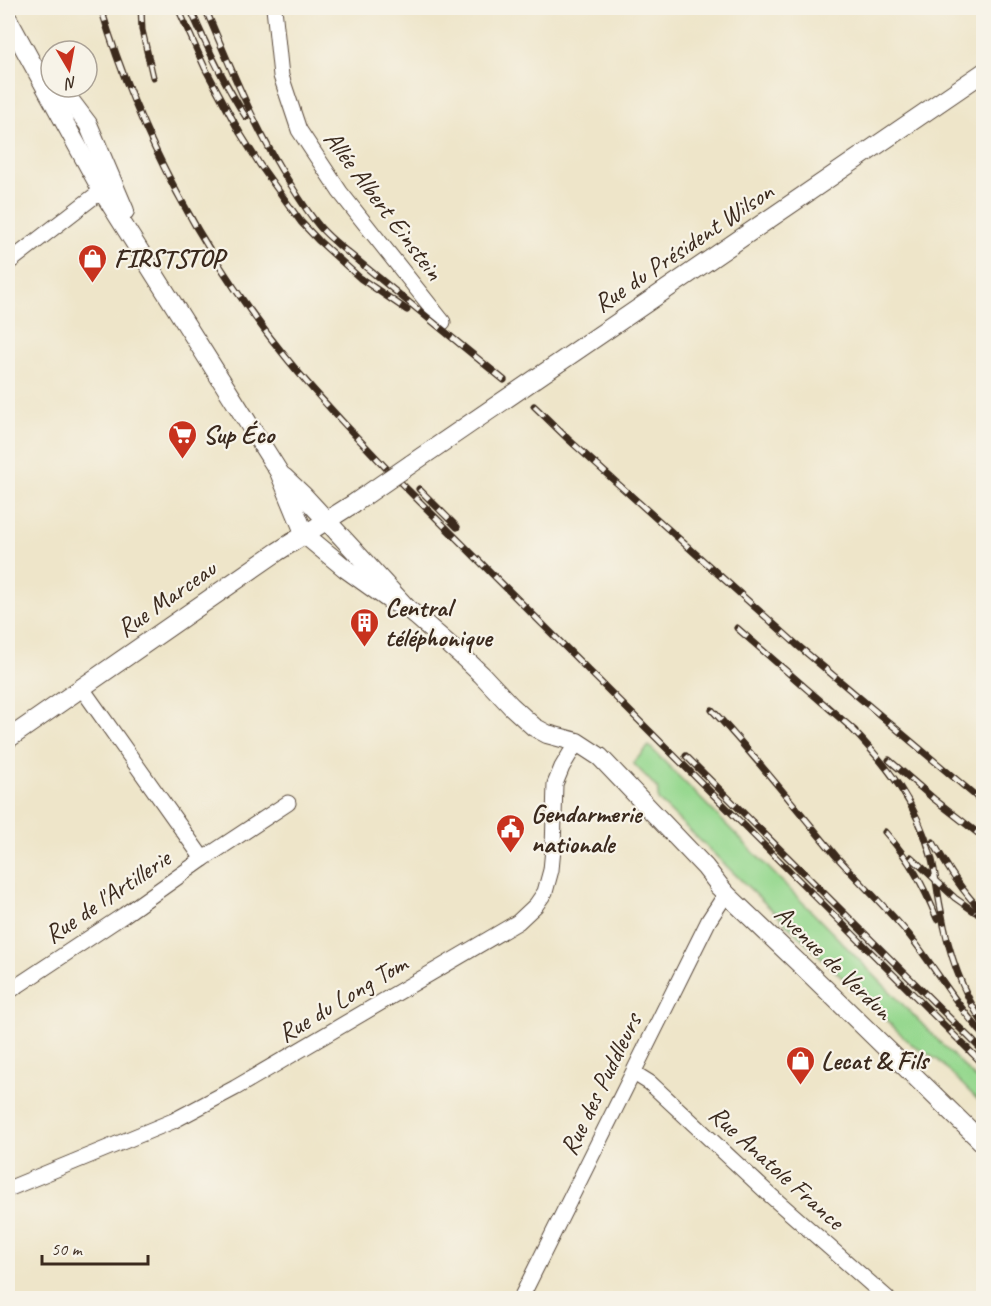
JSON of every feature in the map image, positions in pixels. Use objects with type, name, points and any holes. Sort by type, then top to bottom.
[{"type":"main road","points":[[8,19],[39,59]]},
{"type":"main road","points":[[8,19],[107,186],[145,257],[279,472],[305,535]]},
{"type":"main road","name":"Rue du Président Wilson","points":[[356,502],[984,72]]},
{"type":"main road","points":[[69,99],[88,124],[107,186]]},
{"type":"main road","name":"Avenue de Verdun","points":[[279,472],[304,496],[407,609],[461,655],[534,727],[547,734],[577,742],[600,757],[705,867],[726,894],[984,1144]]},
{"type":"main road","name":"Rue Marceau","points":[[8,739],[278,552],[356,502]]},
{"type":"main road","name":"Avenue de Verdun","points":[[305,535],[346,569],[391,601],[407,609]]},
{"type":"street","name":"Allée Albert Einstein","points":[[274,8],[281,76],[299,130],[339,192],[443,322]]},
{"type":"street","points":[[8,263],[107,186]]},
{"type":"street","name":"Rue de l'Artillerie","points":[[81,687],[203,859]]},
{"type":"street","name":"Rue du Long Tom","points":[[8,1189],[172,1121],[235,1088],[518,922],[536,905],[545,892],[551,870],[553,849],[555,784],[577,742]]},
{"type":"street","name":"Rue de l'Artillerie","points":[[8,992],[288,803]]},
{"type":"street","name":"Rue des Puddleurs","points":[[521,1299],[709,920],[726,894]]},
{"type":"street","name":"Rue Anatole France","points":[[634,1073],[650,1083],[770,1195],[887,1299]]},
{"type":"green space","points":[[649,746],[983,1086],[983,1105],[938,1060],[911,1044],[658,800],[658,789],[633,763]]},
{"type":"railway","points":[[101,8],[134,102],[177,193],[229,279],[257,321],[288,360],[386,468],[984,1065]]},
{"type":"railway","points":[[141,8],[142,30],[153,77]]},
{"type":"railway","points":[[178,8],[205,68],[240,133],[301,222],[360,278],[407,310]]},
{"type":"railway","points":[[190,8],[215,63],[246,117]]},
{"type":"railway","points":[[205,8],[266,143],[316,222],[340,246],[504,380]]},
{"type":"railway","points":[[534,406],[796,644],[984,803]]},
{"type":"railway","points":[[419,489],[457,527]]},
{"type":"railway","points":[[737,628],[855,731]]},
{"type":"railway","points":[[712,710],[836,856],[910,936],[984,1035]]},
{"type":"railway","points":[[850,727],[877,756],[899,786],[917,819],[933,863],[952,955],[962,984],[984,1025]]},
{"type":"railway","points":[[686,756],[984,1052]]},
{"type":"railway","points":[[889,760],[984,838]]},
{"type":"railway","points":[[885,832],[916,874],[937,919]]},
{"type":"railway","points":[[933,842],[962,888],[984,913]]},
{"type":"railway","points":[[911,857],[955,898],[975,912]]},
{"type":"place","name":"FIRSTSTOP","points":[[93,284]]},
{"type":"place","name":"Sup Éco","points":[[182,460]]},
{"type":"place","name":"Central téléphonique","points":[[364,648]]},
{"type":"place","name":"Gendarmerie nationale","points":[[510,854]]},
{"type":"place","name":"Lecat & Fils","points":[[800,1086]]}]
